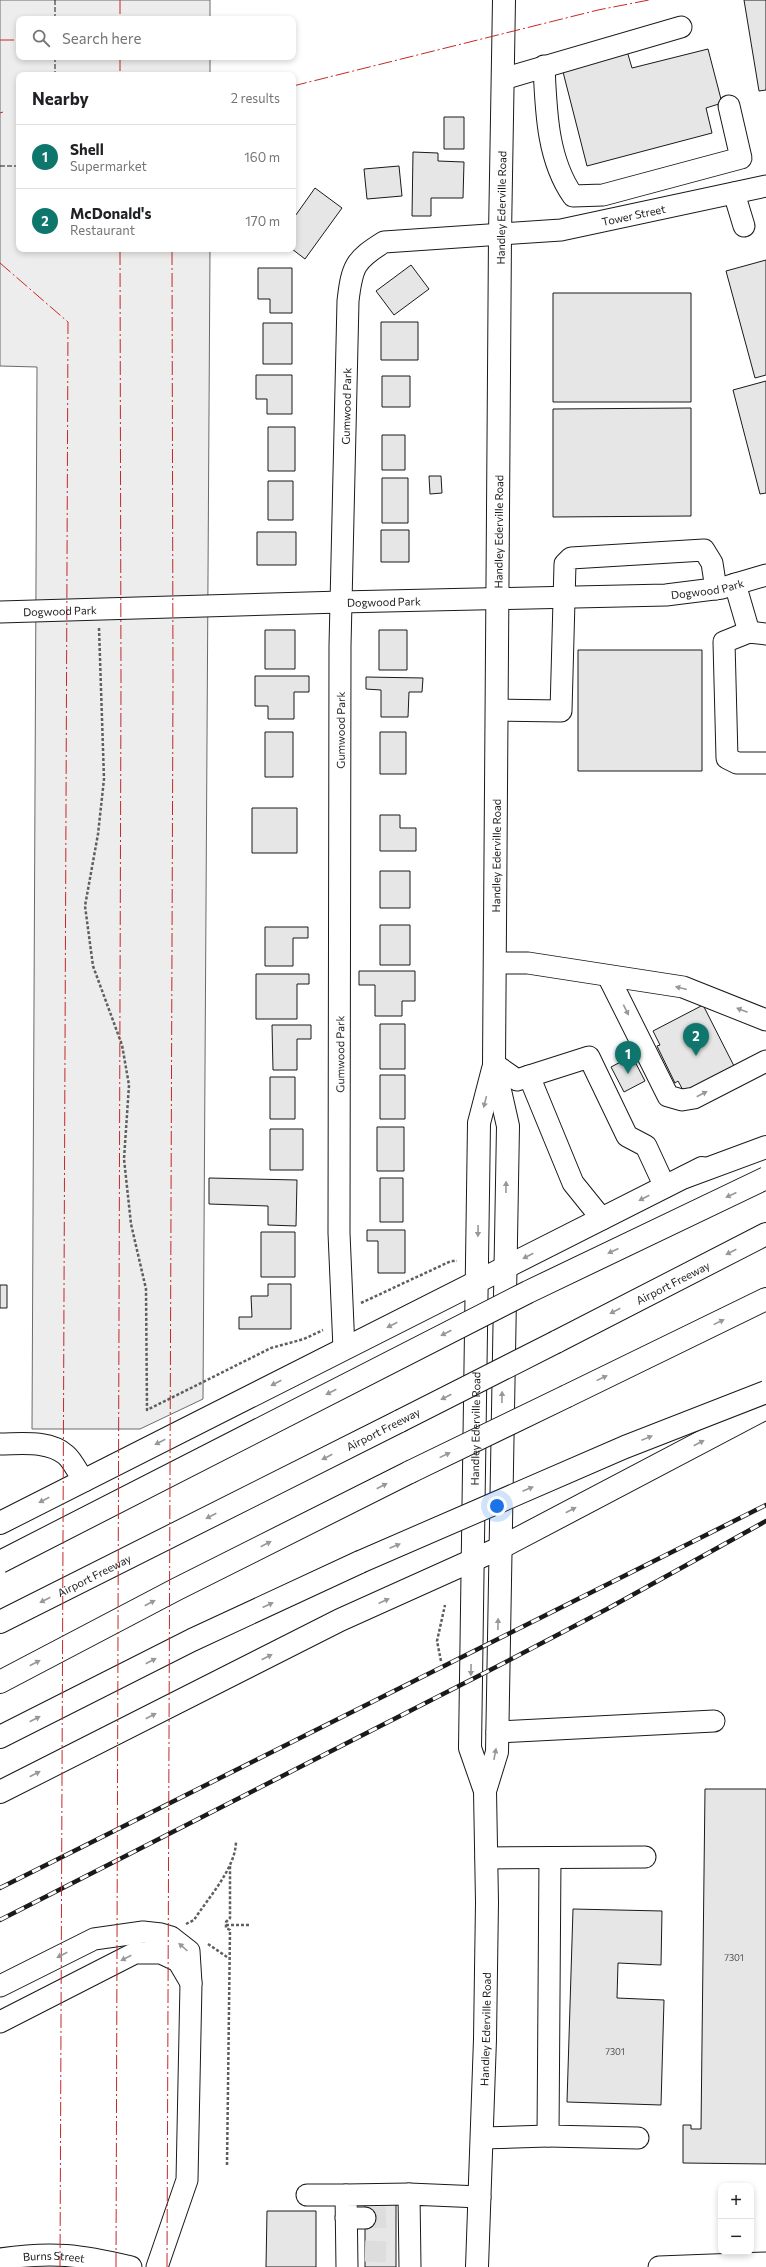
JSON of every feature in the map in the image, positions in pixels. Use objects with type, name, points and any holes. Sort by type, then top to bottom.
[{"type":"main road","name":"Handley Ederville Road","points":[[477,2267],[485,2039],[485,1791],[496,1752],[497,1732],[504,1268],[508,1126],[494,1064],[500,235],[504,0]]},
{"type":"main road","name":"Handley Ederville Road","points":[[485,1791],[470,1748],[479,1124],[494,1064]]},
{"type":"main road","points":[[0,1523],[766,1136]]},
{"type":"main road","points":[[685,1177],[766,1146]]},
{"type":"main road","points":[[0,1562],[528,1292],[766,1178]]},
{"type":"main road","name":"Airport Freeway","points":[[0,1622],[556,1342],[766,1234]]},
{"type":"main road","points":[[0,1682],[177,1589],[410,1472],[766,1299]]},
{"type":"main road","points":[[0,1737],[192,1640],[360,1562],[625,1447],[766,1392]]},
{"type":"main road","points":[[0,1792],[340,1620],[500,1548],[766,1408]]},
{"type":"street","points":[[503,79],[681,27]]},
{"type":"street","points":[[544,66],[546,123],[563,182],[573,196],[603,195],[741,158]]},
{"type":"street","points":[[729,106],[750,190],[744,226]]},
{"type":"street","points":[[634,187],[639,213]]},
{"type":"street","name":"Tower Street","points":[[500,235],[561,230],[750,190]]},
{"type":"street","name":"Gumwood Park","points":[[344,1349],[339,1233],[341,602],[348,300],[351,274],[364,255],[384,242],[500,235]]},
{"type":"street","points":[[497,710],[560,711],[565,564],[571,558],[704,550],[725,586],[757,633],[724,642],[727,758],[737,763],[766,763]]},
{"type":"street","name":"Dogwood Park","points":[[0,612],[497,598],[666,595],[725,586],[766,575]]},
{"type":"street","points":[[495,963],[528,963],[683,987],[766,1020]]},
{"type":"street","points":[[608,976],[668,1096],[682,1100],[694,1098],[766,1061]]},
{"type":"street","points":[[494,1064],[517,1080],[589,1057],[627,1136],[646,1146],[665,1187]]},
{"type":"street","points":[[528,1076],[573,1183],[602,1219]]},
{"type":"street","points":[[0,1444],[36,1444],[54,1448],[67,1456],[84,1481]]},
{"type":"street","points":[[497,1732],[714,1721]]},
{"type":"street","points":[[486,1858],[645,1857]]},
{"type":"street","points":[[548,2136],[550,1858]]},
{"type":"street","points":[[0,1986],[94,1939],[143,1932],[161,1934],[171,1937],[188,1950],[191,1983],[187,2180],[157,2267]]},
{"type":"street","points":[[0,2022],[135,1953],[161,1953],[178,1961],[191,1983]]},
{"type":"street","points":[[482,2138],[548,2136],[638,2138]]},
{"type":"street","points":[[405,2257],[403,2217],[409,2194]]},
{"type":"street","points":[[307,2195],[409,2194],[480,2197]]},
{"type":"street","points":[[346,2195],[356,2218],[353,2257]]},
{"type":"street","name":"Burns Street","points":[[6,2262],[37,2254],[67,2254],[87,2262],[132,2267]]},
{"type":"street","points":[[659,2267],[766,2263]]},
{"type":"path","points":[[98,610],[104,778],[98,834],[85,906],[93,966],[122,1045],[129,1085],[124,1159],[131,1224],[146,1289],[147,1410],[271,1348],[304,1338],[323,1330],[351,1306],[367,1301],[451,1261],[464,1261],[478,1256]]},
{"type":"path","points":[[441,1661],[437,1641],[445,1605]]},
{"type":"path","points":[[179,1928],[194,1920],[230,1865],[235,1854],[236,1841]]},
{"type":"path","points":[[226,1925],[230,1918],[230,1865]]},
{"type":"path","points":[[226,1925],[249,1925]]},
{"type":"path","points":[[226,1925],[226,1928],[230,1930],[227,2165]]},
{"type":"shaded area","points":[[0,0],[210,0],[210,16],[16,16],[16,60],[210,60],[210,72],[16,72],[16,252],[210,252],[203,1399],[140,1429],[32,1429],[37,367],[0,366]]},
{"type":"building","points":[[744,0],[766,0],[766,90],[759,91]]},
{"type":"building","points":[[708,49],[722,103],[706,108],[712,133],[587,166],[562,68],[627,51],[632,68]]},
{"type":"building","points":[[444,117],[464,117],[464,149],[444,149]]},
{"type":"building","points":[[413,152],[438,153],[438,161],[464,162],[463,198],[431,198],[431,216],[412,216]]},
{"type":"building","points":[[399,166],[402,196],[367,199],[364,169]]},
{"type":"building","points":[[315,188],[342,208],[305,259],[296,252],[296,215]]},
{"type":"building","points":[[766,260],[766,375],[755,378],[726,271]]},
{"type":"building","points":[[411,265],[429,289],[394,315],[376,291]]},
{"type":"building","points":[[258,268],[292,268],[292,313],[270,313],[270,299],[258,299]]},
{"type":"building","points":[[553,293],[691,293],[691,402],[553,402]]},
{"type":"building","points":[[381,322],[418,322],[418,360],[381,360]]},
{"type":"building","points":[[263,323],[292,323],[292,364],[263,364]]},
{"type":"building","points":[[256,375],[292,375],[292,414],[267,414],[267,399],[256,399]]},
{"type":"building","points":[[382,376],[410,376],[410,407],[382,407]]},
{"type":"building","points":[[766,381],[766,493],[760,494],[733,390]]},
{"type":"building","points":[[691,408],[691,516],[553,517],[553,409]]},
{"type":"building","points":[[268,427],[295,427],[295,471],[268,471]]},
{"type":"building","points":[[382,435],[405,435],[405,470],[382,470]]},
{"type":"building","points":[[429,476],[441,476],[442,493],[430,494]]},
{"type":"building","points":[[382,478],[408,478],[408,523],[382,523]]},
{"type":"building","points":[[268,481],[293,481],[293,520],[268,520]]},
{"type":"building","points":[[381,530],[409,530],[409,562],[381,562]]},
{"type":"building","points":[[257,532],[296,532],[296,565],[257,565]]},
{"type":"building","points":[[265,630],[295,630],[295,669],[265,669]]},
{"type":"building","points":[[379,630],[407,630],[407,670],[379,670]]},
{"type":"building","points":[[578,650],[702,650],[702,771],[578,771]]},
{"type":"building","points":[[255,676],[309,676],[309,692],[294,692],[294,719],[268,719],[268,706],[255,706]]},
{"type":"building","points":[[366,677],[423,678],[422,692],[409,692],[408,717],[381,717],[381,690],[366,689]]},
{"type":"building","points":[[265,732],[293,732],[293,777],[265,777]]},
{"type":"building","points":[[380,732],[406,732],[406,774],[380,774]]},
{"type":"building","points":[[252,808],[297,808],[297,853],[252,853]]},
{"type":"building","points":[[380,815],[400,815],[400,828],[416,828],[416,851],[380,851]]},
{"type":"building","points":[[380,871],[410,871],[410,908],[380,908]]},
{"type":"building","points":[[380,925],[410,925],[410,965],[380,965]]},
{"type":"building","points":[[265,927],[308,927],[308,938],[293,938],[293,966],[265,966]]},
{"type":"building","points":[[359,971],[415,971],[415,1001],[402,1001],[402,1016],[375,1016],[375,985],[359,985]]},
{"type":"building","points":[[256,974],[309,974],[309,984],[297,984],[297,1019],[256,1019]]},
{"type":"building","points":[[703,1005],[734,1066],[684,1092],[678,1081],[675,1083],[657,1046],[660,1045],[653,1031]]},
{"type":"building","points":[[380,1024],[405,1024],[405,1069],[380,1069]]},
{"type":"building","points":[[272,1025],[311,1025],[311,1039],[297,1039],[297,1070],[273,1070]]},
{"type":"building","points":[[632,1056],[645,1081],[624,1092],[611,1067]]},
{"type":"building","points":[[380,1075],[405,1075],[405,1119],[380,1119]]},
{"type":"building","points":[[270,1077],[295,1077],[295,1119],[270,1119]]},
{"type":"building","points":[[377,1127],[404,1127],[404,1171],[377,1171]]},
{"type":"building","points":[[270,1129],[303,1129],[303,1170],[270,1170]]},
{"type":"building","points":[[209,1178],[297,1180],[296,1226],[268,1225],[268,1206],[209,1204]]},
{"type":"building","points":[[380,1178],[403,1178],[403,1222],[380,1222]]},
{"type":"building","points":[[367,1230],[405,1230],[405,1273],[378,1273],[378,1241],[367,1241]]},
{"type":"building","points":[[261,1232],[295,1232],[295,1277],[261,1277]]},
{"type":"building","points":[[268,1284],[291,1284],[291,1329],[239,1329],[239,1317],[252,1317],[251,1296],[268,1296]]},
{"type":"building","points":[[0,1285],[7,1285],[7,1308],[0,1308]]},
{"type":"building","points":[[705,1789],[766,1789],[766,2164],[683,2163],[683,2125],[691,2125],[691,2129],[701,2129]]},
{"type":"building","points":[[573,1909],[662,1911],[661,1965],[618,1963],[617,1998],[664,2000],[661,2105],[567,2102]]},
{"type":"building","points":[[365,2204],[396,2204],[396,2267],[365,2267]]},
{"type":"building","points":[[267,2211],[316,2211],[316,2267],[266,2267]]},
{"type":"tunnel","points":[[365,2218],[396,2217]]},
{"type":"tunnel","points":[[365,2251],[396,2252]]},
{"type":"railway","points":[[0,1888],[766,1505]]},
{"type":"railway","points":[[0,1920],[498,1666],[607,1609],[766,1521]]},
{"type":"fence","points":[[55,0],[55,16]]},
{"type":"fence","points":[[55,60],[55,72]]},
{"type":"fence","points":[[0,166],[16,166]]},
{"type":"power","points":[[120,0],[120,16]]},
{"type":"power","points":[[296,85],[598,10],[649,0]]},
{"type":"power","points":[[0,40],[16,40]]},
{"type":"power","points":[[120,60],[120,72]]},
{"type":"power","points":[[116,2267],[121,681],[120,252]]},
{"type":"power","points":[[167,2267],[173,680],[172,252]]},
{"type":"power","points":[[0,263],[68,322],[60,2267]]},
{"type":"place","name":"McDonald's","points":[[696,1056]]},
{"type":"place","name":"Shell","points":[[628,1074]]}]
